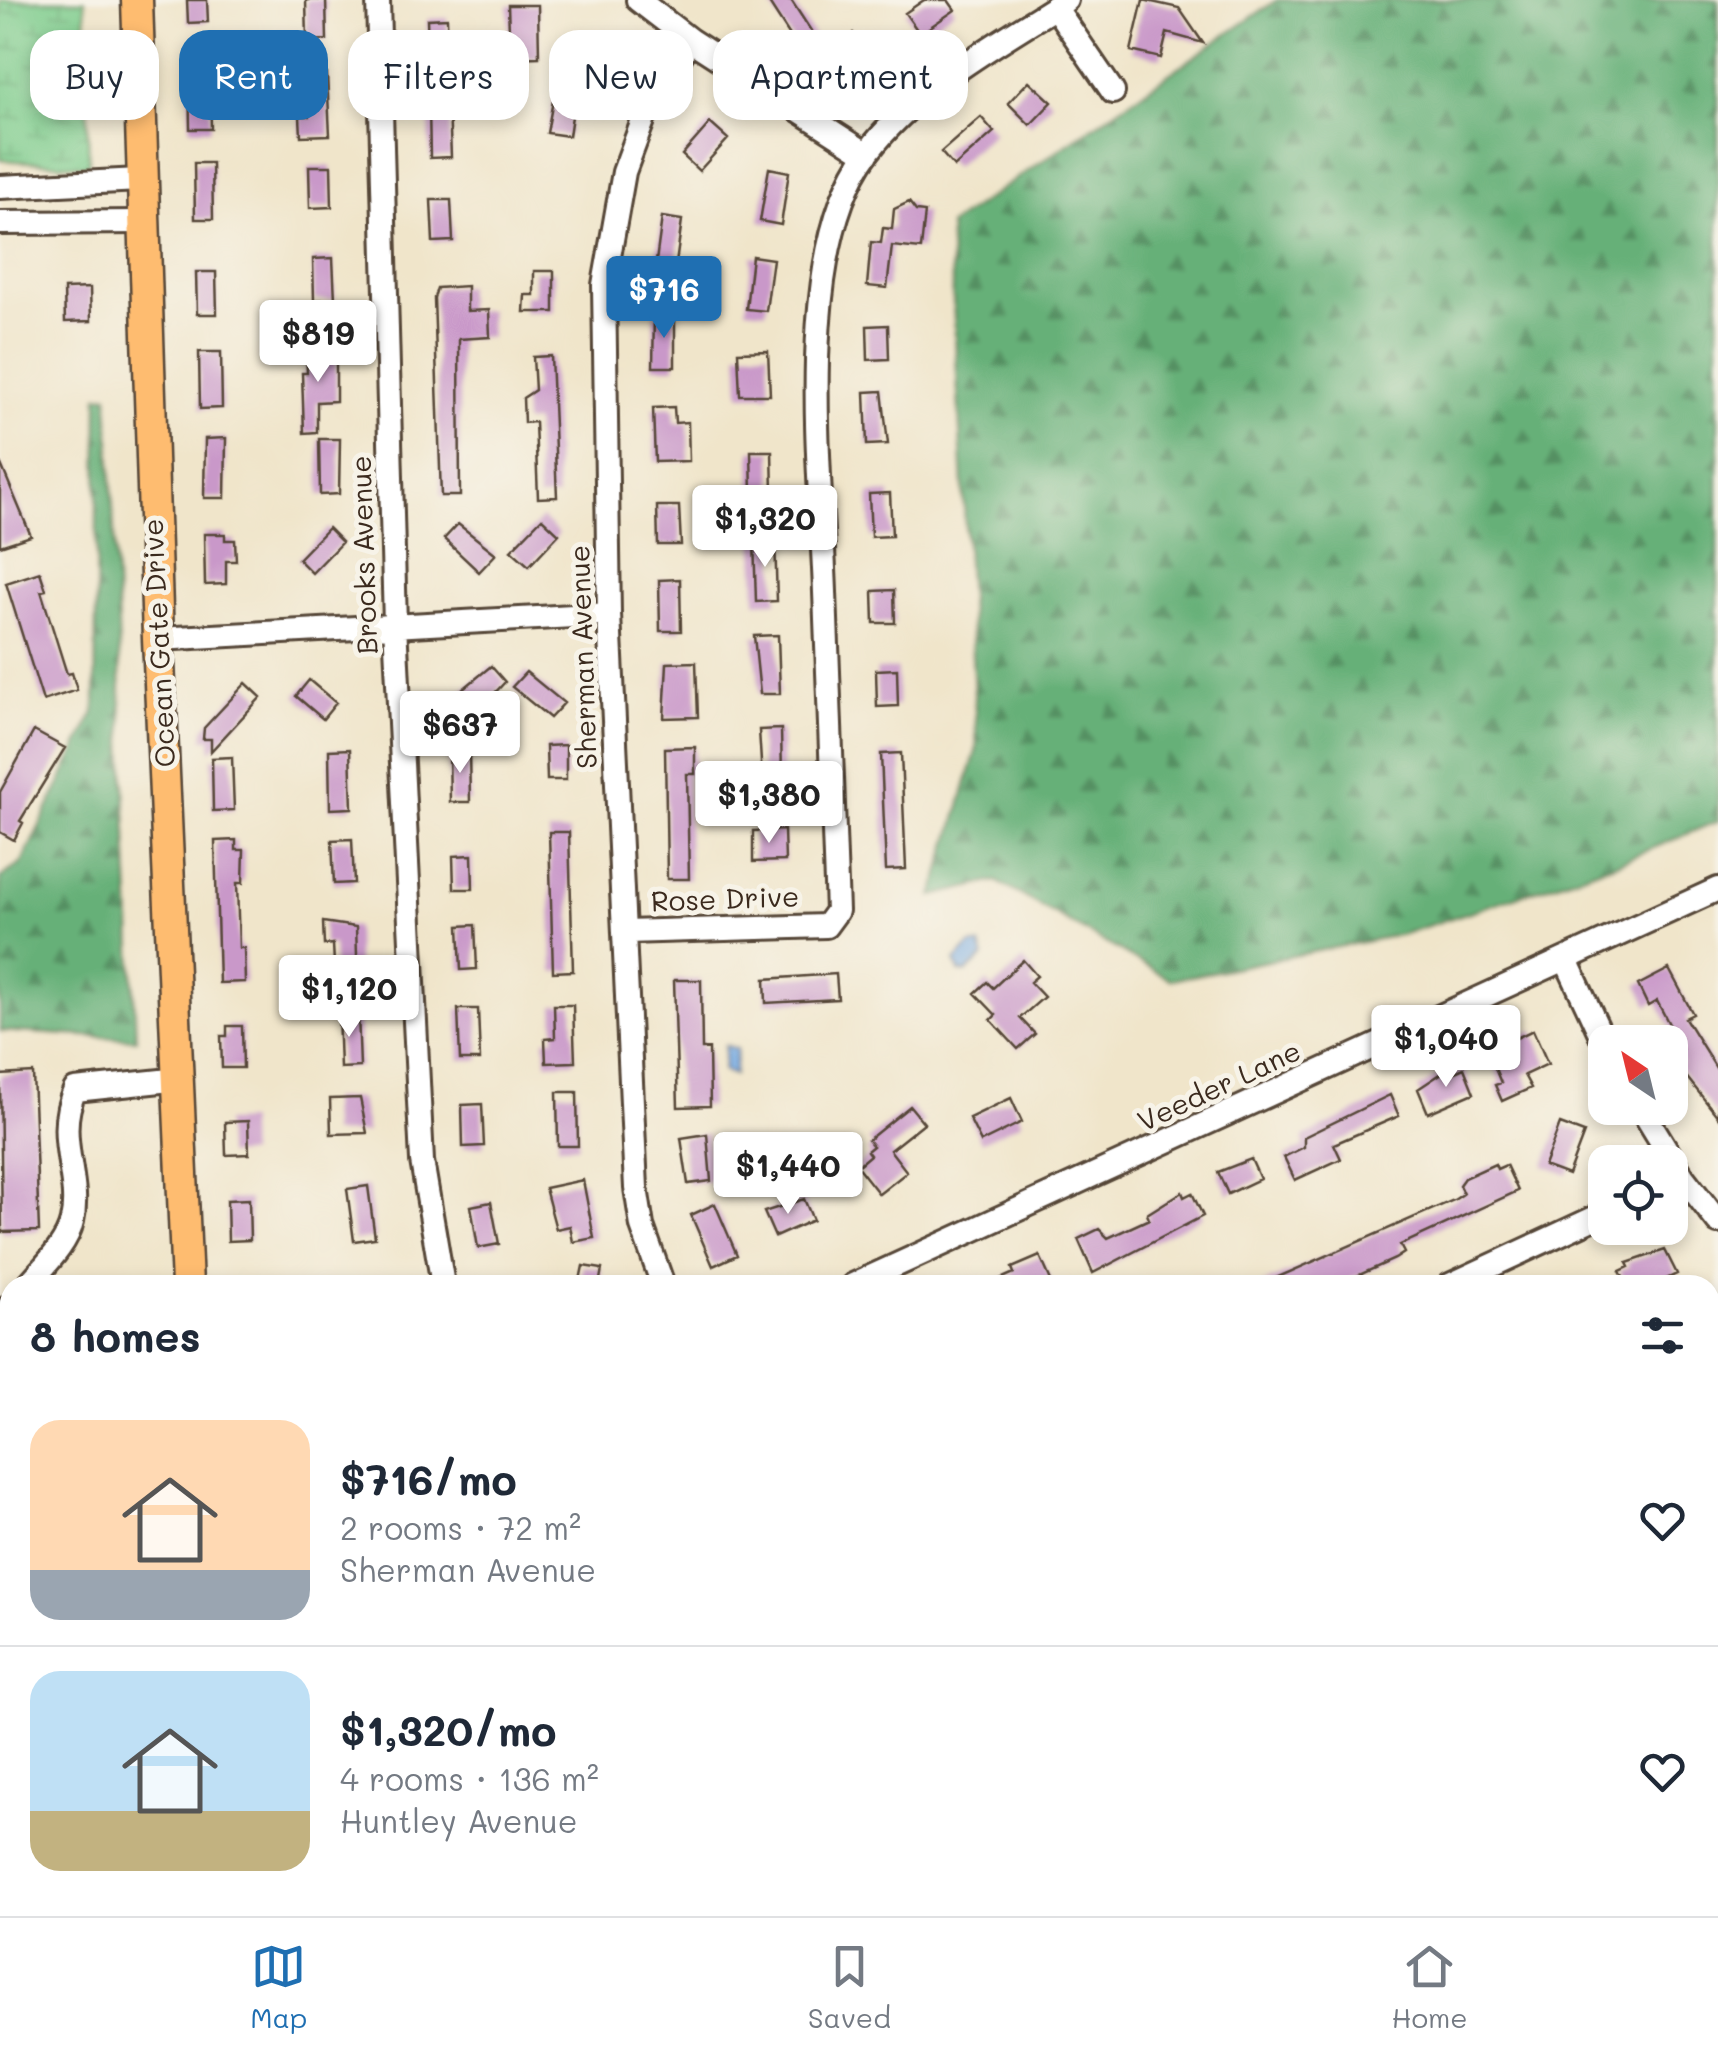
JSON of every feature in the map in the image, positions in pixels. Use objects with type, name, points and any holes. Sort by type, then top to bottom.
[{"type":"main road","name":"Ocean Gate Drive","points":[[136,0],[158,639],[187,1275]]},
{"type":"street","name":"Brooks Avenue","points":[[378,0],[396,624],[422,1161],[441,1275]]},
{"type":"street","points":[[638,0],[677,30]]},
{"type":"street","points":[[693,42],[867,154],[924,97],[1060,4],[1114,92]]},
{"type":"street","name":"Sherman Avenue","points":[[643,120],[624,172],[611,225],[604,285],[609,614],[636,1188],[642,1226],[659,1275]]},
{"type":"street","name":"Rose Drive","points":[[626,932],[826,926],[837,911],[819,421],[820,306],[836,224],[867,154]]},
{"type":"street","points":[[0,187],[140,180]]},
{"type":"street","points":[[0,223],[142,222]]},
{"type":"street","points":[[158,639],[609,614]]},
{"type":"street","name":"Veeder Lane","points":[[875,1275],[1718,889]]},
{"type":"street","points":[[1566,960],[1596,1025]]},
{"type":"street","points":[[36,1275],[57,1250],[72,1220],[64,1111],[74,1090],[180,1079]]},
{"type":"street","points":[[1688,1191],[1718,1222]]},
{"type":"street","points":[[1472,1275],[1588,1221]]},
{"type":"green space","points":[[0,0],[85,0],[86,30],[30,30],[30,120],[88,120],[89,166],[0,160]]},
{"type":"green space","points":[[1277,0],[1718,0],[1718,821],[1620,862],[1403,934],[1171,980],[996,881],[933,896],[977,748],[949,225]]},
{"type":"green space","points":[[108,395],[136,1039],[0,1031],[0,878],[22,863],[95,710],[98,396]]},
{"type":"water","points":[[971,945],[980,945],[984,957],[966,973],[959,972],[955,961]]},
{"type":"water","points":[[725,1045],[737,1049],[734,1075],[723,1071]]},
{"type":"building","points":[[187,0],[207,0],[208,22],[188,23]]},
{"type":"building","points":[[306,0],[326,0],[327,30],[307,30]]},
{"type":"building","points":[[767,0],[791,0],[810,30],[786,30]]},
{"type":"building","points":[[924,0],[948,0],[955,10],[926,30],[917,30],[905,13]]},
{"type":"building","points":[[1143,0],[1179,8],[1203,43],[1167,33],[1161,58],[1131,51]]},
{"type":"building","points":[[508,5],[538,5],[539,57],[529,57],[529,30],[509,30]]},
{"type":"building","points":[[447,18],[447,30],[427,30],[427,19]]},
{"type":"building","points":[[1029,81],[1052,102],[1030,125],[1008,103]]},
{"type":"building","points":[[328,94],[330,135],[301,136],[300,120],[328,120]]},
{"type":"building","points":[[981,117],[994,132],[954,167],[941,152]]},
{"type":"building","points":[[190,120],[211,120],[211,129],[190,129]]},
{"type":"building","points":[[429,120],[450,120],[451,157],[430,158]]},
{"type":"building","points":[[549,120],[571,120],[569,136],[547,133]]},
{"type":"building","points":[[710,123],[728,139],[699,171],[682,155]]},
{"type":"building","points":[[194,163],[212,163],[213,219],[195,219]]},
{"type":"building","points":[[309,166],[331,166],[332,207],[310,208]]},
{"type":"building","points":[[769,168],[789,172],[781,225],[760,221]]},
{"type":"building","points":[[431,200],[451,200],[453,241],[433,242]]},
{"type":"building","points":[[909,202],[916,211],[925,212],[921,249],[892,246],[887,288],[867,286],[871,242],[881,243],[883,228],[892,229],[894,209]]},
{"type":"building","points":[[662,217],[682,220],[675,271],[655,269]]},
{"type":"building","points":[[752,256],[773,259],[766,311],[746,309]]},
{"type":"building","points":[[333,258],[335,300],[314,300],[313,259]]},
{"type":"building","points":[[534,271],[554,271],[554,312],[524,312],[525,295],[534,295]]},
{"type":"building","points":[[196,272],[216,272],[217,314],[197,314]]},
{"type":"building","points":[[467,286],[467,311],[489,310],[490,337],[459,339],[460,496],[441,496],[434,298],[437,288]]},
{"type":"building","points":[[90,288],[91,321],[65,322],[64,289]]},
{"type":"building","points":[[654,314],[675,314],[675,367],[653,367]]},
{"type":"building","points":[[888,325],[889,359],[868,360],[867,326]]},
{"type":"building","points":[[336,350],[336,401],[317,402],[317,432],[304,433],[302,373],[307,373],[306,351]]},
{"type":"building","points":[[768,351],[770,395],[740,395],[738,352]]},
{"type":"building","points":[[199,352],[221,352],[222,408],[200,409]]},
{"type":"building","points":[[551,356],[557,497],[538,498],[535,422],[524,423],[523,398],[535,390],[533,357]]},
{"type":"building","points":[[882,391],[888,444],[867,445],[865,392]]},
{"type":"building","points":[[674,407],[675,423],[688,422],[689,461],[655,462],[653,408]]},
{"type":"building","points":[[226,438],[225,498],[204,498],[205,439]]},
{"type":"building","points":[[319,439],[340,439],[339,494],[320,495]]},
{"type":"building","points":[[751,451],[772,451],[773,493],[752,494]]},
{"type":"building","points":[[0,462],[31,536],[0,546]]},
{"type":"building","points":[[890,493],[892,536],[871,537],[869,494]]},
{"type":"building","points":[[657,506],[679,506],[681,545],[658,545]]},
{"type":"building","points":[[542,518],[559,534],[529,566],[511,550]]},
{"type":"building","points":[[458,524],[496,554],[479,572],[444,539]]},
{"type":"building","points":[[328,528],[342,542],[312,573],[298,559]]},
{"type":"building","points":[[204,534],[225,534],[225,540],[235,540],[236,561],[226,561],[226,584],[205,585]]},
{"type":"building","points":[[754,539],[775,539],[777,601],[756,602]]},
{"type":"building","points":[[40,572],[46,590],[41,591],[67,674],[72,673],[77,690],[43,701],[6,583]]},
{"type":"building","points":[[680,579],[681,631],[660,631],[659,580]]},
{"type":"building","points":[[894,590],[895,623],[874,623],[873,591]]},
{"type":"building","points":[[778,635],[780,694],[760,694],[754,636]]},
{"type":"building","points":[[696,662],[698,717],[664,718],[667,663]]},
{"type":"building","points":[[491,666],[505,682],[464,726],[448,712],[461,699],[456,695]]},
{"type":"building","points":[[897,669],[898,706],[877,707],[876,670]]},
{"type":"building","points":[[526,672],[564,703],[550,718],[512,687]]},
{"type":"building","points":[[309,680],[336,703],[323,719],[296,696]]},
{"type":"building","points":[[246,683],[261,697],[211,751],[211,739],[203,739],[204,728]]},
{"type":"building","points":[[781,729],[782,777],[762,778],[759,730]]},
{"type":"building","points":[[34,731],[65,748],[20,821],[23,823],[14,840],[0,832],[0,792]]},
{"type":"building","points":[[566,745],[566,780],[547,780],[546,746]]},
{"type":"building","points":[[695,747],[695,774],[687,774],[689,879],[667,879],[665,748]]},
{"type":"building","points":[[350,749],[352,808],[330,809],[329,750]]},
{"type":"building","points":[[469,749],[470,802],[450,802],[449,750]]},
{"type":"building","points":[[901,753],[906,869],[886,870],[881,754]]},
{"type":"building","points":[[232,757],[234,810],[213,811],[212,758]]},
{"type":"building","points":[[784,830],[785,861],[753,862],[753,831]]},
{"type":"building","points":[[549,832],[569,832],[573,971],[553,972]]},
{"type":"building","points":[[352,839],[354,883],[334,884],[332,840]]},
{"type":"building","points":[[236,840],[236,850],[244,850],[243,883],[237,883],[239,948],[244,948],[245,982],[219,983],[215,841]]},
{"type":"building","points":[[472,855],[473,889],[454,889],[453,856]]},
{"type":"building","points":[[323,922],[356,927],[358,983],[335,984],[333,944],[324,945]]},
{"type":"building","points":[[475,925],[477,969],[461,970],[459,926]]},
{"type":"building","points":[[1023,960],[1037,976],[1030,982],[1044,997],[1020,1018],[1035,1034],[1018,1049],[991,1020],[996,1015],[975,993],[987,982],[993,988]]},
{"type":"building","points":[[1669,969],[1693,1014],[1685,1018],[1718,1071],[1718,1117],[1688,1079],[1688,1025],[1670,1025],[1657,1001],[1648,1006],[1638,985]]},
{"type":"building","points":[[836,974],[838,999],[766,1003],[765,979]]},
{"type":"building","points":[[674,980],[701,980],[702,1049],[709,1049],[710,1106],[678,1107]]},
{"type":"building","points":[[554,1005],[573,1005],[575,1062],[546,1063],[545,1039],[555,1038]]},
{"type":"building","points":[[458,1009],[478,1009],[480,1060],[460,1060]]},
{"type":"building","points":[[338,1012],[358,1012],[360,1067],[340,1068]]},
{"type":"building","points":[[227,1026],[242,1026],[243,1068],[222,1068],[221,1036],[227,1036]]},
{"type":"building","points":[[1533,1030],[1548,1064],[1524,1075],[1531,1088],[1502,1101],[1495,1085],[1501,1083],[1492,1061],[1511,1052],[1510,1041]]},
{"type":"building","points":[[1464,1068],[1474,1093],[1428,1113],[1418,1089],[1445,1071],[1446,1076]]},
{"type":"building","points":[[33,1073],[39,1231],[2,1232],[0,1075]]},
{"type":"building","points":[[557,1092],[577,1092],[578,1146],[558,1146]]},
{"type":"building","points":[[1390,1095],[1399,1116],[1334,1144],[1341,1159],[1295,1180],[1284,1157],[1304,1147],[1304,1137]]},
{"type":"building","points":[[360,1098],[367,1133],[331,1134],[330,1099]]},
{"type":"building","points":[[1011,1098],[1022,1122],[981,1142],[969,1118]]},
{"type":"building","points":[[482,1104],[484,1146],[463,1147],[462,1105]]},
{"type":"building","points":[[910,1106],[924,1123],[890,1150],[907,1172],[879,1194],[857,1166],[870,1155],[867,1151],[873,1146],[868,1140]]},
{"type":"building","points":[[248,1121],[249,1154],[226,1155],[225,1122]]},
{"type":"building","points":[[1560,1124],[1584,1133],[1568,1175],[1544,1166]]},
{"type":"building","points":[[707,1134],[711,1181],[688,1184],[681,1138]]},
{"type":"building","points":[[1251,1159],[1260,1179],[1228,1194],[1218,1172]]},
{"type":"building","points":[[1495,1164],[1497,1169],[1506,1165],[1518,1191],[1400,1245],[1404,1253],[1359,1275],[1283,1275],[1454,1200],[1463,1194],[1459,1185],[1464,1178]]},
{"type":"building","points":[[583,1180],[594,1238],[573,1242],[570,1226],[556,1229],[545,1188]]},
{"type":"building","points":[[368,1186],[375,1238],[354,1241],[347,1189]]},
{"type":"building","points":[[1182,1192],[1184,1197],[1192,1193],[1203,1216],[1093,1273],[1078,1239],[1099,1229],[1108,1238],[1149,1219],[1147,1214]]},
{"type":"building","points":[[249,1199],[250,1240],[228,1241],[227,1200]]},
{"type":"building","points":[[804,1199],[813,1220],[775,1237],[764,1212]]},
{"type":"building","points":[[491,1202],[499,1244],[478,1248],[471,1206]]},
{"type":"building","points":[[715,1204],[737,1255],[713,1266],[691,1215]]},
{"type":"building","points":[[1665,1250],[1677,1274],[1622,1275],[1620,1271],[1629,1267],[1627,1263]]},
{"type":"building","points":[[1040,1256],[1049,1275],[1010,1275],[1014,1273],[1012,1268]]},
{"type":"building","points":[[583,1266],[602,1269],[601,1275],[581,1275]]}]
